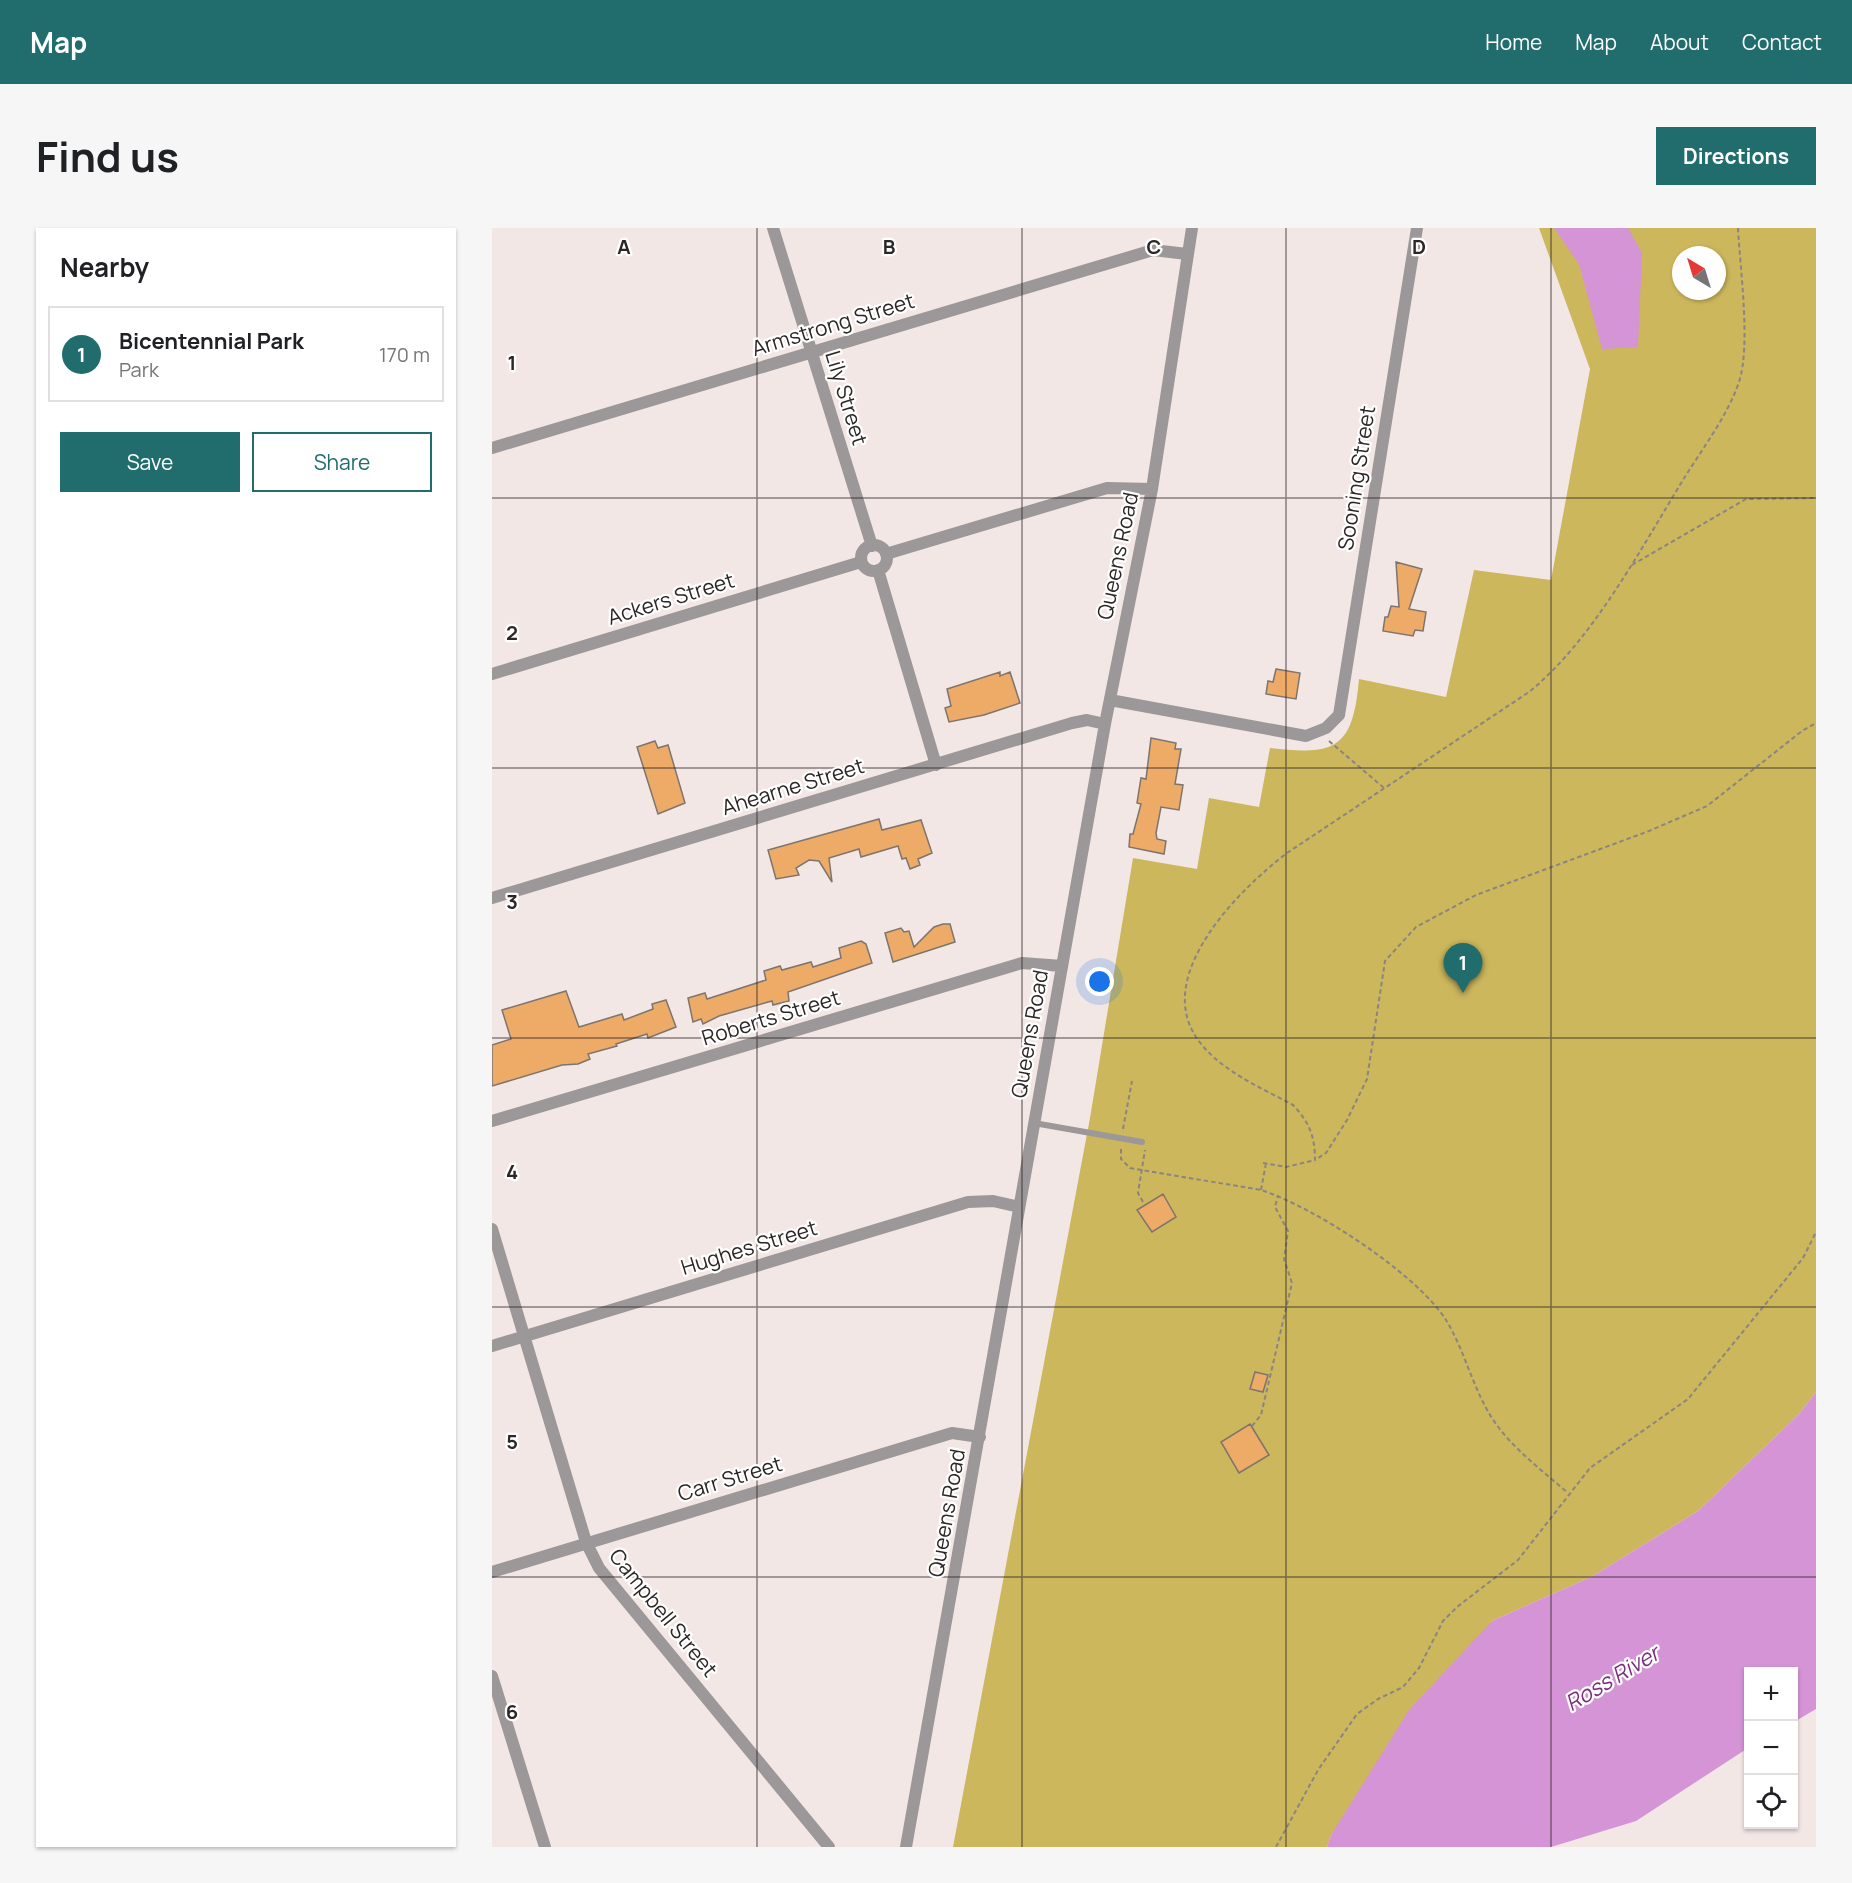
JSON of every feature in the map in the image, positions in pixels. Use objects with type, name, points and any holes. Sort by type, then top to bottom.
[{"type":"street","name":"Lily Street","points":[[773,228],[872,546]]},
{"type":"street","name":"Queens Road","points":[[906,1847],[1105,724],[1152,489],[1192,228]]},
{"type":"street","name":"Sooning Street","points":[[1324,729],[1339,715],[1417,228]]},
{"type":"street","name":"Armstrong Street","points":[[492,448],[1154,250],[1187,254]]},
{"type":"street","points":[[886,554],[1107,488],[1152,489]]},
{"type":"street","points":[[872,546],[880,547],[886,554],[886,562],[878,570],[866,569],[861,562],[862,553],[872,546]]},
{"type":"street","name":"Ackers Street","points":[[492,674],[861,562]]},
{"type":"street","points":[[878,570],[936,765]]},
{"type":"street","points":[[1110,700],[1306,736],[1324,729]]},
{"type":"street","name":"Ahearne Street","points":[[492,898],[1072,723],[1087,720],[1105,724]]},
{"type":"street","name":"Roberts Street","points":[[492,1122],[1022,963],[1062,966]]},
{"type":"street","name":"Hughes Street","points":[[492,1346],[968,1202],[993,1201],[1019,1207]]},
{"type":"street","name":"Campbell Street","points":[[492,1229],[586,1542],[599,1568],[829,1847]]},
{"type":"street","name":"Carr Street","points":[[492,1572],[952,1433],[980,1437]]},
{"type":"street","points":[[492,1676],[545,1847]]},
{"type":"lane","points":[[1034,1124],[1144,1142]]},
{"type":"path","points":[[1315,1160],[1315,1140],[1310,1126],[1293,1105],[1216,1059],[1197,1038],[1188,1021],[1186,1003],[1188,983],[1198,952],[1210,929],[1256,877],[1287,853],[1529,692],[1553,673],[1630,566],[1725,413],[1739,381],[1744,351],[1738,228]]},
{"type":"path","points":[[1630,566],[1746,499],[1816,498]]},
{"type":"path","points":[[1261,1190],[1264,1163],[1286,1167],[1315,1160],[1326,1153],[1347,1120],[1367,1079],[1385,960],[1416,927],[1476,895],[1649,831],[1707,806],[1802,731],[1816,723]]},
{"type":"path","points":[[1324,729],[1333,746],[1384,788]]},
{"type":"path","points":[[1123,1129],[1132,1081]]},
{"type":"path","points":[[1143,1202],[1138,1193],[1144,1142]]},
{"type":"path","points":[[1121,1148],[1124,1164],[1142,1170],[1261,1190],[1278,1195],[1303,1208],[1414,1283],[1446,1321],[1484,1405],[1497,1426],[1514,1446],[1568,1494]]},
{"type":"path","points":[[1252,1426],[1261,1415],[1292,1283],[1284,1259],[1288,1231],[1275,1208],[1278,1195]]},
{"type":"path","points":[[1276,1847],[1318,1770],[1344,1729],[1357,1714],[1378,1699],[1403,1687],[1419,1668],[1443,1622],[1457,1607],[1518,1560],[1548,1525],[1568,1494],[1590,1468],[1688,1399],[1803,1258],[1816,1232]]},
{"type":"shaded area","points":[[1539,228],[1816,228],[1816,1392],[1799,1414],[1698,1511],[1593,1576],[1492,1621],[1331,1835],[1327,1847],[953,1847],[1090,1118],[1133,858],[1197,869],[1209,798],[1259,807],[1270,748],[1311,750],[1326,748],[1337,742],[1346,733],[1352,720],[1359,679],[1446,697],[1474,570],[1551,580],[1590,369]]},
{"type":"water","points":[[1554,228],[1628,228],[1642,253],[1638,347],[1602,349],[1579,264]]},
{"type":"water","name":"Ross River","points":[[1816,1392],[1816,1709],[1798,1720],[1798,1667],[1744,1667],[1744,1751],[1636,1821],[1551,1847],[1327,1847],[1331,1835],[1409,1710],[1492,1621],[1593,1576],[1698,1511],[1799,1414]]},
{"type":"building","points":[[1396,562],[1422,569],[1409,609],[1426,612],[1423,631],[1415,630],[1413,636],[1383,631],[1385,617],[1388,617],[1391,606],[1399,607]]},
{"type":"building","points":[[1276,669],[1300,673],[1296,699],[1266,694],[1268,681],[1273,682]]},
{"type":"building","points":[[1000,672],[1000,676],[1010,672],[1020,703],[984,715],[949,722],[945,708],[951,706],[947,689]]},
{"type":"building","points":[[1151,738],[1176,743],[1175,749],[1181,749],[1175,784],[1183,785],[1179,810],[1161,807],[1156,833],[1157,839],[1166,841],[1164,854],[1129,847],[1130,834],[1133,834],[1141,804],[1137,803],[1141,778],[1146,779]]},
{"type":"building","points":[[655,741],[658,748],[668,745],[685,803],[658,814],[637,747]]},
{"type":"building","points":[[879,819],[882,830],[921,820],[932,853],[918,859],[920,865],[910,869],[906,858],[902,859],[898,846],[861,857],[859,849],[829,858],[832,882],[819,861],[809,860],[796,868],[799,875],[776,879],[768,850]]},
{"type":"building","points":[[950,924],[955,942],[893,962],[885,933],[901,928],[904,932],[909,931],[914,947],[934,927]]},
{"type":"building","points":[[861,941],[866,944],[872,963],[788,992],[789,1001],[773,1005],[772,1001],[719,1016],[703,1024],[701,1019],[693,1022],[688,998],[705,993],[707,999],[766,980],[764,971],[780,966],[782,970],[811,962],[813,967],[841,958],[839,948]]},
{"type":"building","points":[[566,991],[579,1027],[622,1014],[624,1020],[653,1009],[652,1004],[666,1000],[676,1027],[648,1038],[647,1034],[588,1054],[590,1059],[578,1064],[562,1065],[492,1086],[492,1045],[511,1039],[502,1010]]},
{"type":"building","points":[[1163,1194],[1176,1217],[1152,1232],[1137,1210]]},
{"type":"building","points":[[1255,1372],[1268,1375],[1263,1392],[1250,1389]]},
{"type":"building","points":[[1250,1424],[1269,1455],[1239,1473],[1221,1442]]},
{"type":"place","name":"Bicentennial Park","points":[[1463,993]]}]
